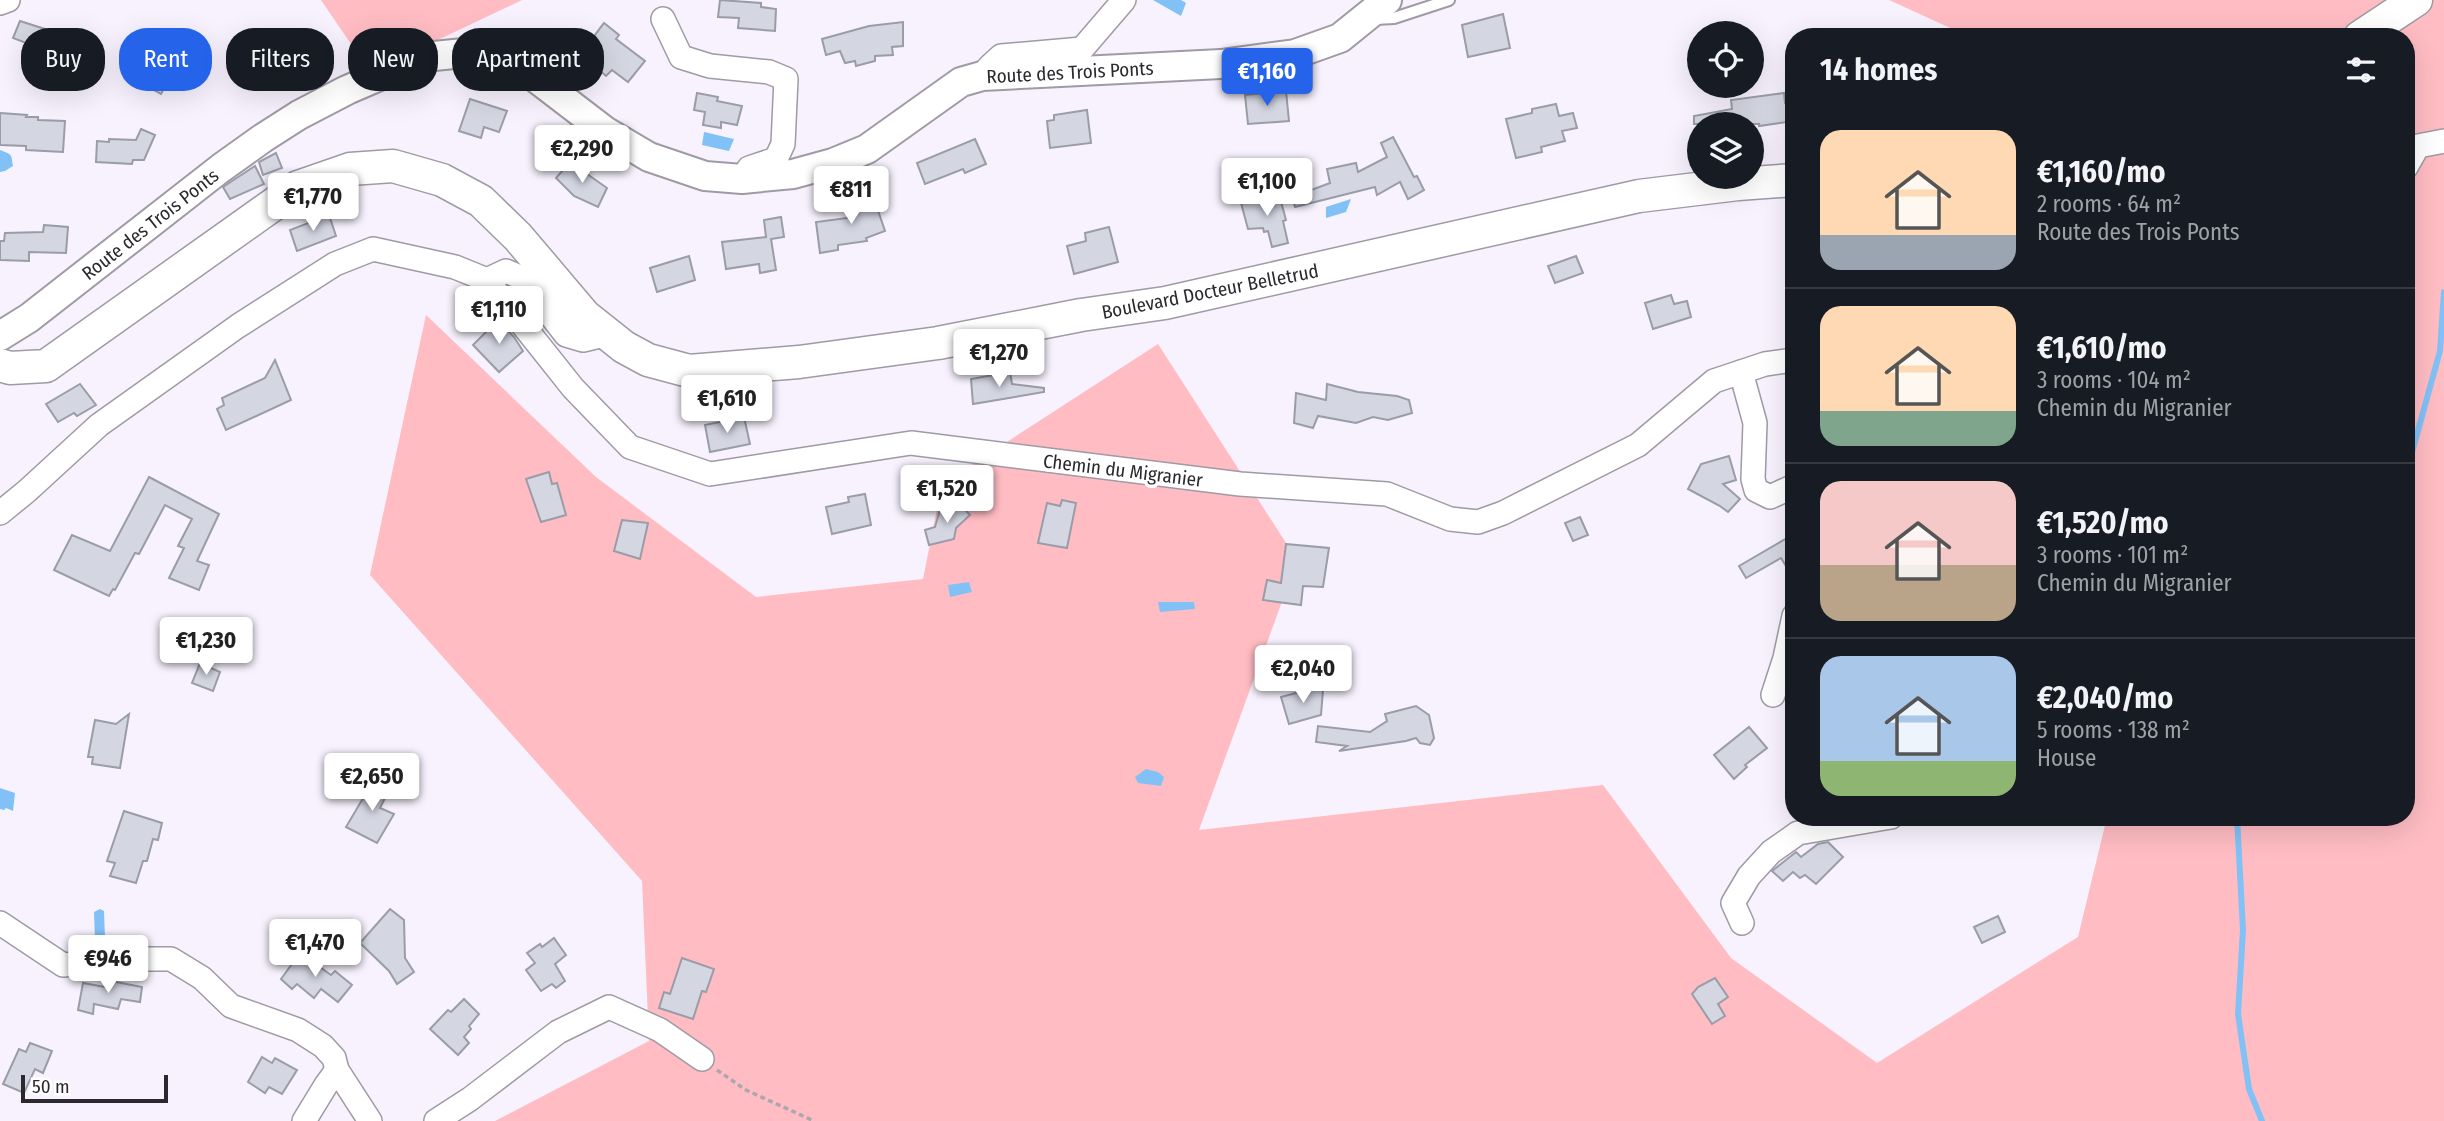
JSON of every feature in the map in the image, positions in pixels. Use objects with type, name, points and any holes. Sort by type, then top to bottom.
[{"type":"main road","points":[[2374,28],[2416,0]]},
{"type":"main road","name":"Boulevard Docteur Belletrud","points":[[0,365],[10,369],[46,366],[298,187],[350,169],[393,166],[442,180],[481,201],[518,237],[585,316],[624,346],[648,360],[689,371],[799,362],[938,343],[1082,315],[1166,303],[1639,196],[1785,181]]},
{"type":"street","points":[[0,3],[8,0]]},
{"type":"street","points":[[982,76],[1001,56],[1082,49],[1124,0]]},
{"type":"street","name":"Route des Trois Ponts","points":[[0,336],[29,318],[221,168],[281,127],[347,90],[405,65],[434,56],[464,53],[496,59],[528,72],[605,131],[649,158],[705,176],[742,179],[793,174],[833,163],[867,149],[961,82],[982,76],[1257,61],[1295,54],[1340,38],[1387,0]]},
{"type":"street","points":[[663,19],[681,57],[710,66],[769,72],[786,79],[783,144],[776,159],[749,168],[742,179]]},
{"type":"street","points":[[2415,151],[2418,146],[2444,141]]},
{"type":"street","points":[[0,513],[99,425],[237,326],[335,264],[373,249],[455,267],[487,280],[506,271],[522,278],[566,335],[583,340],[608,334]]},
{"type":"street","name":"Chemin du Migranier","points":[[487,280],[573,388],[630,447],[710,474],[911,443],[1240,484],[1387,494],[1450,519],[1478,522],[1503,513],[1638,445],[1714,380],[1765,364],[1785,361]]},
{"type":"street","points":[[1741,372],[1755,423],[1753,479],[1756,490],[1770,497],[1785,490]]},
{"type":"street","points":[[1773,695],[1785,658]]},
{"type":"street","points":[[1742,923],[1733,903],[1749,876],[1771,852],[1798,833],[1839,826]]},
{"type":"street","points":[[0,923],[63,965],[132,959],[171,960],[202,978],[231,1006],[298,1030],[323,1046],[334,1058],[337,1070],[370,1121]]},
{"type":"street","points":[[436,1121],[470,1099],[558,1031],[609,1007],[660,1030],[702,1059]]},
{"type":"street","points":[[304,1121],[337,1070]]},
{"type":"lane","points":[[1365,20],[1394,18],[1449,0]]},
{"type":"path","points":[[702,1059],[746,1090],[814,1121]]},
{"type":"shaded area","points":[[321,0],[522,0],[463,28],[452,28],[452,33],[438,40],[438,28],[348,28],[348,40]]},
{"type":"shaded area","points":[[1889,0],[2444,0],[2444,1121],[495,1121],[649,1041],[642,881],[370,575],[426,315],[596,477],[756,597],[923,579],[942,484],[1158,344],[1297,560],[1199,830],[1603,785],[1731,958],[1877,1063],[2078,937],[2105,826],[2415,826],[2415,28],[1950,28]]},
{"type":"water","points":[[1153,0],[1181,0],[1186,3],[1181,16]]},
{"type":"water","points":[[704,132],[734,139],[729,151],[702,145]]},
{"type":"water","points":[[0,150],[11,155],[13,166],[0,172]]},
{"type":"water","points":[[1351,199],[1346,212],[1326,218],[1326,207]]},
{"type":"water","points":[[969,582],[972,592],[950,597],[948,585]]},
{"type":"water","points":[[1158,602],[1194,602],[1195,609],[1160,612]]},
{"type":"water","points":[[1146,769],[1158,772],[1164,777],[1161,786],[1138,783],[1135,777]]},
{"type":"water","points":[[0,788],[15,793],[13,811],[0,809]]},
{"type":"water","points":[[100,909],[104,911],[105,939],[95,940],[94,912]]},
{"type":"building","points":[[720,0],[761,3],[761,7],[776,9],[775,31],[738,28],[739,18],[718,17]]},
{"type":"building","points":[[1503,14],[1510,48],[1468,57],[1462,25]]},
{"type":"building","points":[[20,21],[42,28],[21,28],[21,41],[13,38]]},
{"type":"building","points":[[903,22],[903,46],[892,47],[893,55],[875,56],[875,61],[856,66],[855,61],[845,63],[840,51],[826,55],[822,39],[869,26]]},
{"type":"building","points":[[604,23],[619,35],[616,39],[645,61],[628,82],[612,70],[606,76],[604,74],[604,28],[600,28]]},
{"type":"building","points":[[1286,91],[1289,121],[1248,124],[1245,95]]},
{"type":"building","points":[[697,93],[718,97],[717,101],[742,106],[737,125],[721,122],[721,128],[703,125],[705,112],[694,110]]},
{"type":"building","points":[[1784,93],[1785,122],[1764,125],[1764,112],[1716,112],[1732,109],[1731,100],[1764,98],[1764,96]]},
{"type":"building","points":[[470,99],[507,111],[499,132],[484,127],[481,138],[459,131]]},
{"type":"building","points":[[1556,104],[1559,116],[1573,113],[1577,128],[1562,131],[1565,141],[1541,147],[1542,152],[1516,158],[1506,119],[1532,113],[1532,109]]},
{"type":"building","points":[[1087,110],[1091,143],[1050,148],[1047,121],[1054,120],[1054,115]]},
{"type":"building","points":[[0,113],[38,117],[38,120],[65,121],[63,152],[0,145]]},
{"type":"building","points":[[141,129],[155,135],[144,160],[133,160],[132,164],[96,162],[97,141],[136,140]]},
{"type":"building","points":[[1393,137],[1424,190],[1408,199],[1400,182],[1377,195],[1375,187],[1295,207],[1292,197],[1330,183],[1327,169],[1356,163],[1358,172],[1387,157],[1381,143]]},
{"type":"building","points":[[975,139],[986,164],[965,173],[963,169],[925,184],[917,163]]},
{"type":"building","points":[[276,153],[282,168],[263,175],[259,162]]},
{"type":"building","points":[[570,162],[607,188],[598,207],[574,196],[556,178]]},
{"type":"building","points":[[255,166],[264,184],[230,199],[223,187]]},
{"type":"building","points":[[1279,194],[1286,220],[1283,221],[1288,243],[1272,247],[1268,231],[1264,232],[1263,228],[1248,229],[1241,203]]},
{"type":"building","points":[[873,196],[885,231],[866,238],[867,241],[838,245],[838,250],[820,253],[816,222],[855,217],[853,198]]},
{"type":"building","points":[[329,215],[336,236],[297,251],[290,230]]},
{"type":"building","points":[[781,217],[784,237],[771,239],[776,270],[760,273],[759,264],[726,269],[722,242],[766,237],[764,220]]},
{"type":"building","points":[[44,225],[68,227],[66,253],[29,252],[29,261],[0,260],[0,241],[4,241],[5,233],[43,232]]},
{"type":"building","points":[[1109,227],[1118,262],[1074,274],[1067,246],[1086,241],[1085,233]]},
{"type":"building","points":[[689,256],[695,280],[657,292],[650,268]]},
{"type":"building","points":[[1576,256],[1583,273],[1555,283],[1548,266]]},
{"type":"building","points":[[1671,295],[1674,304],[1687,301],[1691,317],[1653,329],[1645,303]]},
{"type":"building","points":[[498,320],[523,351],[499,372],[473,345]]},
{"type":"building","points":[[275,360],[291,400],[226,430],[217,409],[224,405],[222,398],[265,378]]},
{"type":"building","points":[[1010,372],[1012,384],[1044,388],[1044,392],[973,404],[971,379]]},
{"type":"building","points":[[80,384],[96,405],[77,416],[74,413],[58,422],[46,404]]},
{"type":"building","points":[[1327,384],[1409,400],[1412,413],[1388,420],[1373,417],[1356,423],[1318,416],[1313,428],[1294,423],[1296,393],[1326,400]]},
{"type":"building","points":[[744,417],[750,444],[710,452],[705,425]]},
{"type":"building","points":[[1729,456],[1736,480],[1723,484],[1740,499],[1728,512],[1688,489],[1701,464]]},
{"type":"building","points":[[549,472],[552,484],[557,483],[566,515],[541,522],[526,479]]},
{"type":"building","points":[[149,477],[219,514],[197,561],[209,565],[199,590],[169,578],[184,548],[178,546],[192,519],[165,505],[139,554],[135,553],[109,596],[54,570],[72,535],[110,551]]},
{"type":"building","points":[[865,494],[871,525],[832,534],[826,507],[849,502],[848,497]]},
{"type":"building","points":[[1062,500],[1076,503],[1067,548],[1038,543],[1047,503],[1060,506]]},
{"type":"building","points":[[959,503],[970,515],[956,528],[954,539],[929,545],[925,530],[935,527],[940,510],[947,512]]},
{"type":"building","points":[[1580,517],[1588,535],[1573,541],[1565,523]]},
{"type":"building","points":[[622,520],[648,523],[640,559],[614,551]]},
{"type":"building","points":[[1785,539],[1785,564],[1781,558],[1746,578],[1739,566]]},
{"type":"building","points":[[1286,544],[1329,548],[1323,587],[1303,586],[1301,605],[1263,600],[1267,580],[1281,583]]},
{"type":"building","points":[[200,663],[220,672],[213,691],[192,683]]},
{"type":"building","points":[[1311,689],[1323,690],[1321,715],[1289,724],[1281,697]]},
{"type":"building","points":[[1416,706],[1429,715],[1434,738],[1430,745],[1420,743],[1416,738],[1339,751],[1347,746],[1316,742],[1318,726],[1370,732],[1387,721],[1385,714]]},
{"type":"building","points":[[129,714],[120,768],[92,764],[93,757],[88,757],[95,720],[116,724]]},
{"type":"building","points":[[1749,727],[1767,748],[1745,765],[1747,767],[1734,779],[1714,755]]},
{"type":"building","points":[[375,778],[391,786],[380,808],[394,814],[377,843],[346,827]]},
{"type":"building","points":[[124,811],[162,823],[158,840],[153,839],[147,861],[143,861],[136,883],[110,876],[115,863],[107,861]]},
{"type":"building","points":[[1828,842],[1843,857],[1816,884],[1805,875],[1800,878],[1793,872],[1783,881],[1772,871],[1796,852],[1801,857],[1818,844]]},
{"type":"building","points":[[390,909],[404,920],[405,958],[414,972],[397,984],[389,971],[360,943]]},
{"type":"building","points":[[1998,916],[2005,932],[1982,943],[1974,927]]},
{"type":"building","points":[[554,938],[566,955],[555,964],[565,981],[556,988],[552,984],[541,991],[526,970],[535,963],[527,953]]},
{"type":"building","points":[[300,953],[331,975],[335,971],[352,985],[338,1002],[321,989],[314,998],[297,984],[292,989],[281,979]]},
{"type":"building","points":[[682,958],[714,969],[706,992],[702,991],[693,1019],[659,1008],[664,992],[670,994]]},
{"type":"building","points":[[1715,978],[1728,997],[1718,1004],[1725,1016],[1712,1024],[1692,994],[1698,987]]},
{"type":"building","points":[[106,980],[142,987],[140,1002],[121,999],[118,1009],[94,1004],[93,1014],[78,1010],[83,983],[105,987]]},
{"type":"building","points":[[464,999],[479,1014],[464,1037],[469,1043],[458,1055],[430,1029],[448,1010],[451,1012]]},
{"type":"building","points":[[30,1043],[52,1051],[43,1073],[35,1069],[24,1093],[3,1084],[19,1049],[26,1052]]},
{"type":"building","points":[[262,1057],[272,1063],[275,1058],[297,1070],[282,1094],[269,1087],[265,1093],[248,1082]]},
{"type":"waterway","points":[[2415,442],[2440,351],[2444,292]]},
{"type":"waterway","points":[[2237,826],[2243,930],[2238,1014],[2249,1089],[2262,1121]]}]
